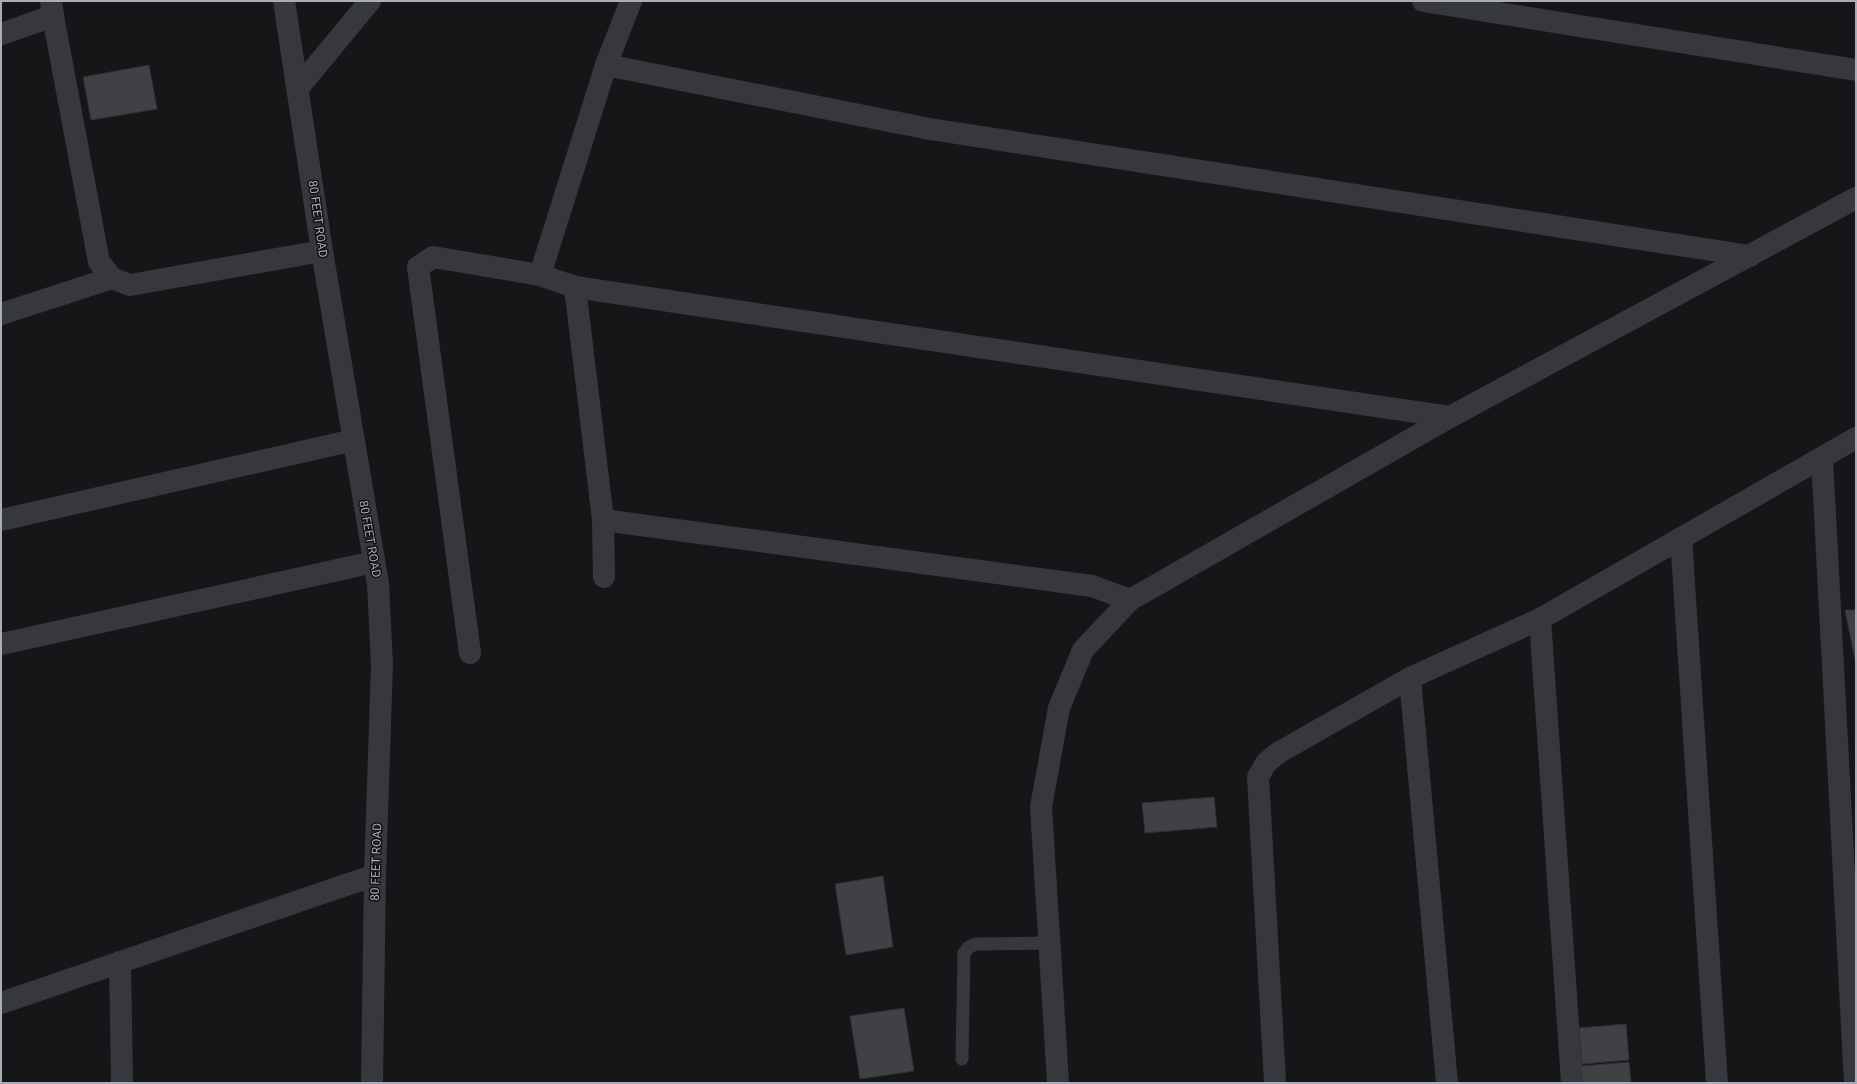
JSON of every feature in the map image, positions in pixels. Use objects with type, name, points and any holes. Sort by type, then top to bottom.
[{"type":"street","name":"80 FEET ROAD","points":[[284,1],[322,251],[378,584],[382,664],[375,875],[372,1083]]},
{"type":"street","points":[[298,88],[370,1]]},
{"type":"street","points":[[540,275],[606,65],[630,1]]},
{"type":"street","points":[[1423,1],[1856,70]]},
{"type":"street","points":[[1,34],[52,9],[99,262],[112,278],[130,285],[322,251]]},
{"type":"street","points":[[606,65],[930,130],[1750,256]]},
{"type":"street","points":[[1058,1083],[1041,807],[1059,708],[1083,650],[1130,600],[1450,417],[1856,198]]},
{"type":"street","points":[[470,653],[418,267],[433,257],[540,275],[576,287],[1450,417]]},
{"type":"street","points":[[1,314],[112,278]]},
{"type":"street","points":[[576,287],[603,520],[604,577]]},
{"type":"street","points":[[1275,1083],[1258,777],[1266,763],[1278,753],[1410,678],[1540,618],[1856,438]]},
{"type":"street","points":[[1,520],[354,440]]},
{"type":"street","points":[[1822,458],[1855,1083]]},
{"type":"street","points":[[603,520],[1092,586],[1130,600]]},
{"type":"street","points":[[1681,538],[1717,1083]]},
{"type":"street","points":[[1,644],[374,562]]},
{"type":"street","points":[[1540,618],[1572,1083]]},
{"type":"street","points":[[1410,678],[1448,1083]]},
{"type":"street","points":[[1,1003],[375,875]]},
{"type":"street","points":[[120,962],[122,1083]]},
{"type":"lane","points":[[962,1059],[964,953],[969,947],[976,944],[1050,943]]},
{"type":"building","points":[[149,65],[157,109],[91,120],[83,77]]},
{"type":"building","points":[[1845,610],[1856,610],[1856,665]]},
{"type":"building","points":[[1214,797],[1217,827],[1145,833],[1142,803]]},
{"type":"building","points":[[883,876],[893,947],[846,955],[835,884]]},
{"type":"building","points":[[904,1008],[914,1071],[860,1079],[850,1016]]},
{"type":"building","points":[[1626,1024],[1629,1060],[1582,1064],[1579,1028]]},
{"type":"building","points":[[1629,1062],[1631,1083],[1582,1083],[1581,1066]]}]
